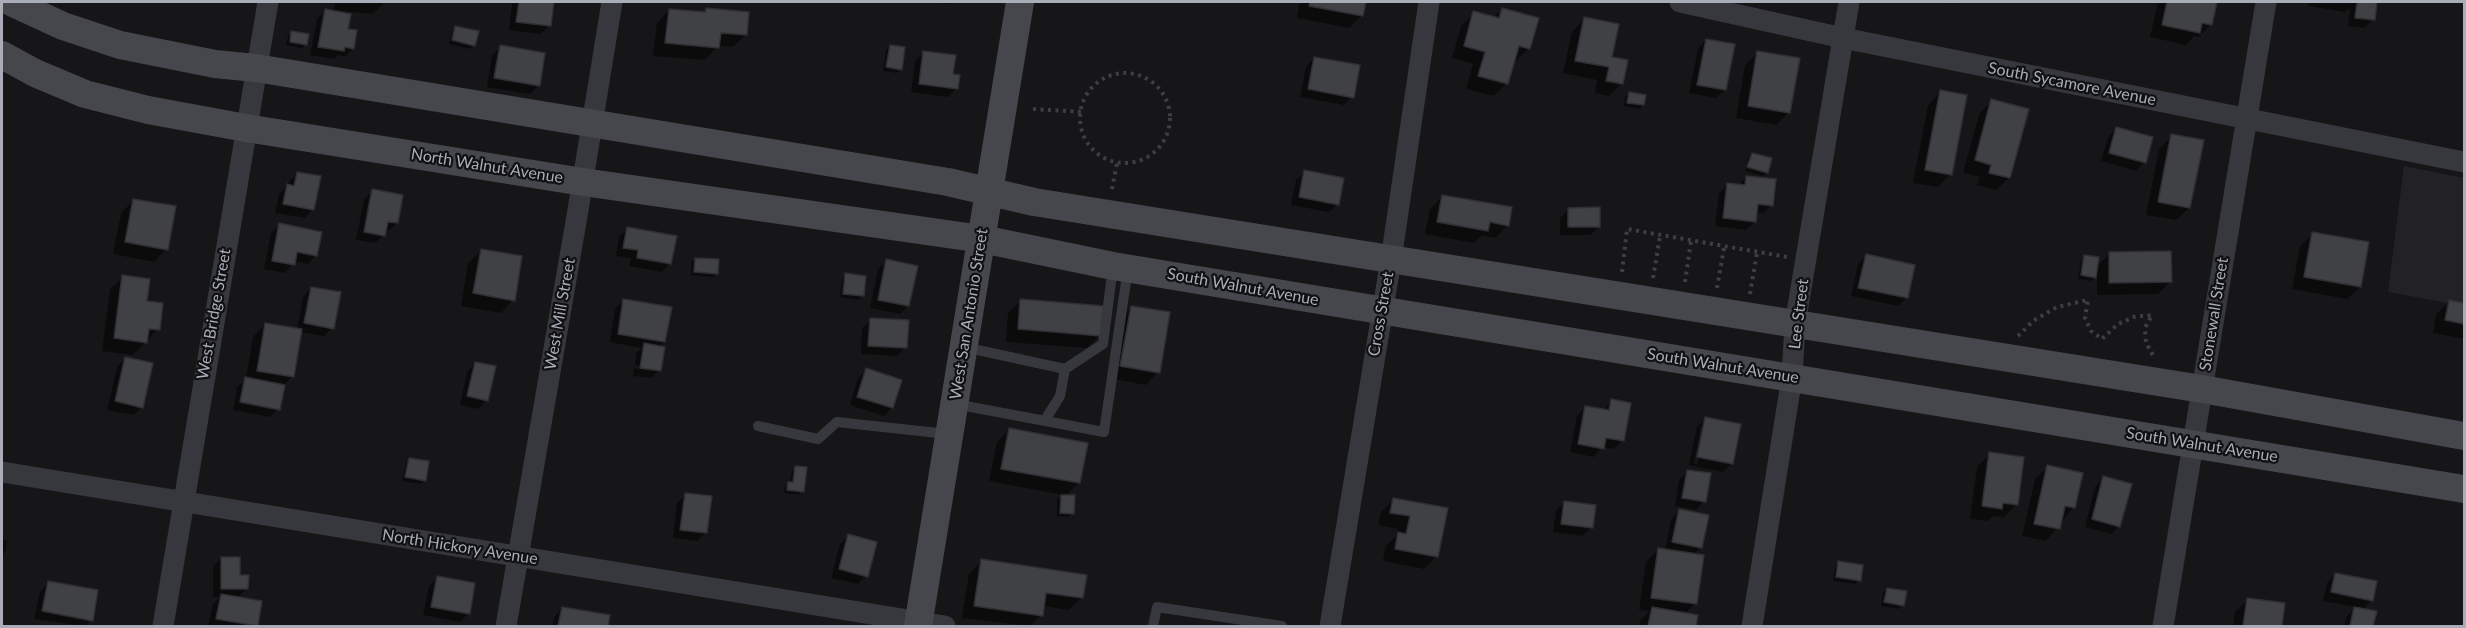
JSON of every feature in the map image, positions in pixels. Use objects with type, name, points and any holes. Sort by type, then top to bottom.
[{"type":"main road","points":[[11,2],[63,26],[120,45],[215,64],[256,68],[989,190],[1034,202],[2202,389],[2464,436]]},
{"type":"main road","name":"West San Antonio Street","points":[[927,625],[950,434],[1020,2]]},
{"type":"main road","name":"North Walnut Avenue","points":[[2,55],[35,74],[85,94],[148,110],[583,182],[982,239]]},
{"type":"main road","name":"South Walnut Avenue","points":[[982,239],[1120,267],[2464,489]]},
{"type":"street","name":"West Bridge Street","points":[[163,627],[182,502],[268,2]]},
{"type":"street","name":"West Mill Street","points":[[506,627],[612,2]]},
{"type":"street","name":"Cross Street","points":[[1330,627],[1391,260],[1429,2]]},
{"type":"street","name":"South Sycamore Avenue","points":[[1680,2],[1843,38],[2464,162]]},
{"type":"street","name":"Lee Street","points":[[1752,627],[1792,377],[1795,324],[1849,2]]},
{"type":"street","name":"Stonewall Street","points":[[2163,627],[2266,2]]},
{"type":"street","name":"North Hickory Avenue","points":[[2,472],[927,625]]},
{"type":"lane","points":[[963,347],[1065,369],[1103,344],[1120,267]]},
{"type":"lane","points":[[955,404],[1104,432],[1120,267]]},
{"type":"lane","points":[[1045,420],[1060,396],[1065,369]]},
{"type":"lane","points":[[758,426],[818,439],[837,422],[950,434]]},
{"type":"lane","points":[[1153,627],[1157,607],[1282,627]]},
{"type":"path","points":[[1130,73],[1144,77],[1156,85],[1165,97],[1170,110],[1170,125],[1166,138],[1157,150],[1145,159],[1131,163],[1117,163],[1102,158],[1091,148],[1083,135],[1081,112],[1089,91],[1101,80],[1115,74],[1130,73]]},
{"type":"path","points":[[1033,109],[1081,112]]},
{"type":"path","points":[[1112,189],[1117,163]]},
{"type":"path","points":[[1622,273],[1627,229],[1724,248],[1806,260]]},
{"type":"path","points":[[1653,279],[1660,236]]},
{"type":"path","points":[[1685,284],[1691,241]]},
{"type":"path","points":[[1717,289],[1724,248]]},
{"type":"path","points":[[1750,294],[1757,253]]},
{"type":"path","points":[[2018,336],[2033,321],[2057,307],[2088,300],[2085,318],[2091,331],[2102,339],[2118,324],[2134,317],[2152,315],[2145,328],[2146,343],[2154,358]]},
{"type":"shaded area","points":[[2404,166],[2464,178],[2464,306],[2388,292]]},
{"type":"building","points":[[519,2],[554,2],[551,26],[516,22]]},
{"type":"building","points":[[1310,2],[1366,2],[1363,16],[1309,6]]},
{"type":"building","points":[[2167,2],[2217,2],[2212,25],[2202,23],[2200,33],[2162,25]]},
{"type":"building","points":[[2357,2],[2377,2],[2375,20],[2355,18]]},
{"type":"building","points":[[706,8],[749,12],[747,35],[721,33],[719,48],[665,43],[669,9],[705,12]]},
{"type":"building","points":[[1502,8],[1539,18],[1530,49],[1519,46],[1508,84],[1478,76],[1485,52],[1464,46],[1473,11],[1499,18]]},
{"type":"building","points":[[325,9],[351,14],[348,29],[357,30],[354,49],[345,47],[344,51],[318,47]]},
{"type":"building","points":[[1584,17],[1619,24],[1612,57],[1628,60],[1623,84],[1606,81],[1609,67],[1575,61]]},
{"type":"building","points":[[455,26],[479,31],[475,46],[452,40]]},
{"type":"building","points":[[291,31],[309,34],[307,45],[290,42]]},
{"type":"building","points":[[1706,39],[1735,44],[1726,90],[1697,85]]},
{"type":"building","points":[[500,45],[545,53],[540,86],[494,78]]},
{"type":"building","points":[[890,45],[905,47],[902,70],[886,67]]},
{"type":"building","points":[[923,51],[956,55],[953,74],[960,75],[958,89],[919,84]]},
{"type":"building","points":[[1757,51],[1800,58],[1790,113],[1748,106]]},
{"type":"building","points":[[1314,57],[1360,65],[1354,98],[1308,89]]},
{"type":"building","points":[[1940,90],[1967,95],[1952,175],[1925,170]]},
{"type":"building","points":[[1629,92],[1646,95],[1644,105],[1627,103]]},
{"type":"building","points":[[1991,99],[2029,109],[2010,178],[1989,173],[1991,165],[1975,160]]},
{"type":"building","points":[[2116,127],[2153,137],[2146,163],[2109,153]]},
{"type":"building","points":[[2171,134],[2204,140],[2190,208],[2158,202]]},
{"type":"building","points":[[1752,153],[1772,158],[1768,173],[1747,167]]},
{"type":"building","points":[[1304,170],[1344,178],[1339,205],[1299,197]]},
{"type":"building","points":[[297,172],[321,176],[314,210],[283,204],[287,184],[294,186]]},
{"type":"building","points":[[1746,176],[1776,179],[1773,206],[1758,204],[1756,222],[1723,218],[1727,183],[1745,185]]},
{"type":"building","points":[[372,189],[403,195],[398,223],[388,222],[385,236],[364,232]]},
{"type":"building","points":[[1442,195],[1512,207],[1509,226],[1490,222],[1488,231],[1437,222]]},
{"type":"building","points":[[133,199],[176,206],[168,250],[125,242]]},
{"type":"building","points":[[1600,207],[1600,227],[1568,227],[1568,208]]},
{"type":"building","points":[[279,223],[322,232],[317,256],[297,252],[295,265],[272,261]]},
{"type":"building","points":[[627,227],[677,236],[671,264],[637,258],[638,250],[623,248]]},
{"type":"building","points":[[2312,232],[2369,242],[2361,287],[2304,277]]},
{"type":"building","points":[[481,249],[522,256],[515,301],[473,293]]},
{"type":"building","points":[[2171,251],[2172,282],[2109,283],[2109,252]]},
{"type":"building","points":[[1866,254],[1915,265],[1908,298],[1858,288]]},
{"type":"building","points":[[2084,255],[2099,257],[2096,278],[2081,275]]},
{"type":"building","points":[[695,258],[719,259],[718,274],[694,272]]},
{"type":"building","points":[[886,259],[918,266],[909,306],[878,300]]},
{"type":"building","points":[[845,273],[866,276],[864,296],[843,294]]},
{"type":"building","points":[[122,275],[150,279],[147,301],[163,303],[160,330],[149,329],[147,343],[114,338]]},
{"type":"building","points":[[311,287],[341,292],[334,329],[304,323]]},
{"type":"building","points":[[623,299],[672,307],[665,342],[618,334]]},
{"type":"building","points":[[1020,299],[1104,306],[1101,336],[1018,329]]},
{"type":"building","points":[[2449,300],[2464,303],[2464,324],[2445,320]]},
{"type":"building","points":[[1131,306],[1170,312],[1160,373],[1120,366]]},
{"type":"building","points":[[870,318],[909,320],[907,348],[868,346]]},
{"type":"building","points":[[265,323],[302,329],[294,377],[257,371]]},
{"type":"building","points":[[644,343],[665,347],[661,371],[640,368]]},
{"type":"building","points":[[125,357],[153,363],[143,408],[115,401]]},
{"type":"building","points":[[475,362],[496,366],[488,401],[467,396]]},
{"type":"building","points":[[866,368],[902,380],[893,408],[857,397]]},
{"type":"building","points":[[245,377],[285,385],[280,410],[240,402]]},
{"type":"building","points":[[1611,399],[1631,403],[1624,441],[1606,438],[1604,449],[1578,444],[1585,406],[1609,410]]},
{"type":"building","points":[[1705,417],[1741,424],[1733,464],[1697,457]]},
{"type":"building","points":[[1009,428],[1088,443],[1080,483],[1001,469]]},
{"type":"building","points":[[1989,452],[2024,457],[2018,505],[2003,503],[2002,509],[1982,506]]},
{"type":"building","points":[[409,458],[429,461],[426,481],[405,477]]},
{"type":"building","points":[[2047,465],[2083,473],[2075,508],[2065,506],[2060,529],[2034,524]]},
{"type":"building","points":[[795,466],[807,467],[804,492],[787,490],[788,482],[793,482]]},
{"type":"building","points":[[1687,470],[1711,473],[1706,502],[1682,498]]},
{"type":"building","points":[[2103,476],[2132,484],[2120,527],[2092,519]]},
{"type":"building","points":[[685,493],[712,496],[707,533],[680,530]]},
{"type":"building","points":[[1061,495],[1075,495],[1074,514],[1060,513]]},
{"type":"building","points":[[1393,498],[1448,508],[1438,557],[1395,549],[1398,532],[1406,534],[1410,516],[1390,513]]},
{"type":"building","points":[[1564,501],[1596,505],[1593,528],[1561,524]]},
{"type":"building","points":[[1679,509],[1709,515],[1702,548],[1672,542]]},
{"type":"building","points":[[848,534],[877,542],[868,577],[839,569]]},
{"type":"building","points":[[1658,548],[1704,555],[1697,604],[1651,598]]},
{"type":"building","points":[[221,557],[240,557],[240,575],[249,575],[248,589],[221,589]]},
{"type":"building","points":[[981,559],[1087,575],[1083,598],[1046,593],[1043,616],[974,606]]},
{"type":"building","points":[[1838,561],[1863,565],[1861,581],[1836,577]]},
{"type":"building","points":[[2335,573],[2377,581],[2373,601],[2331,592]]},
{"type":"building","points":[[437,576],[475,583],[470,614],[431,607]]},
{"type":"building","points":[[48,581],[98,590],[93,621],[42,611]]},
{"type":"building","points":[[1887,588],[1907,591],[1904,606],[1884,602]]},
{"type":"building","points":[[221,594],[262,601],[258,626],[216,619]]},
{"type":"building","points":[[2247,598],[2285,603],[2282,626],[2243,626]]},
{"type":"building","points":[[562,607],[610,615],[608,626],[558,626]]},
{"type":"building","points":[[1652,607],[1698,615],[1696,626],[1648,626]]},
{"type":"building","points":[[2354,607],[2377,611],[2373,626],[2350,626]]}]
